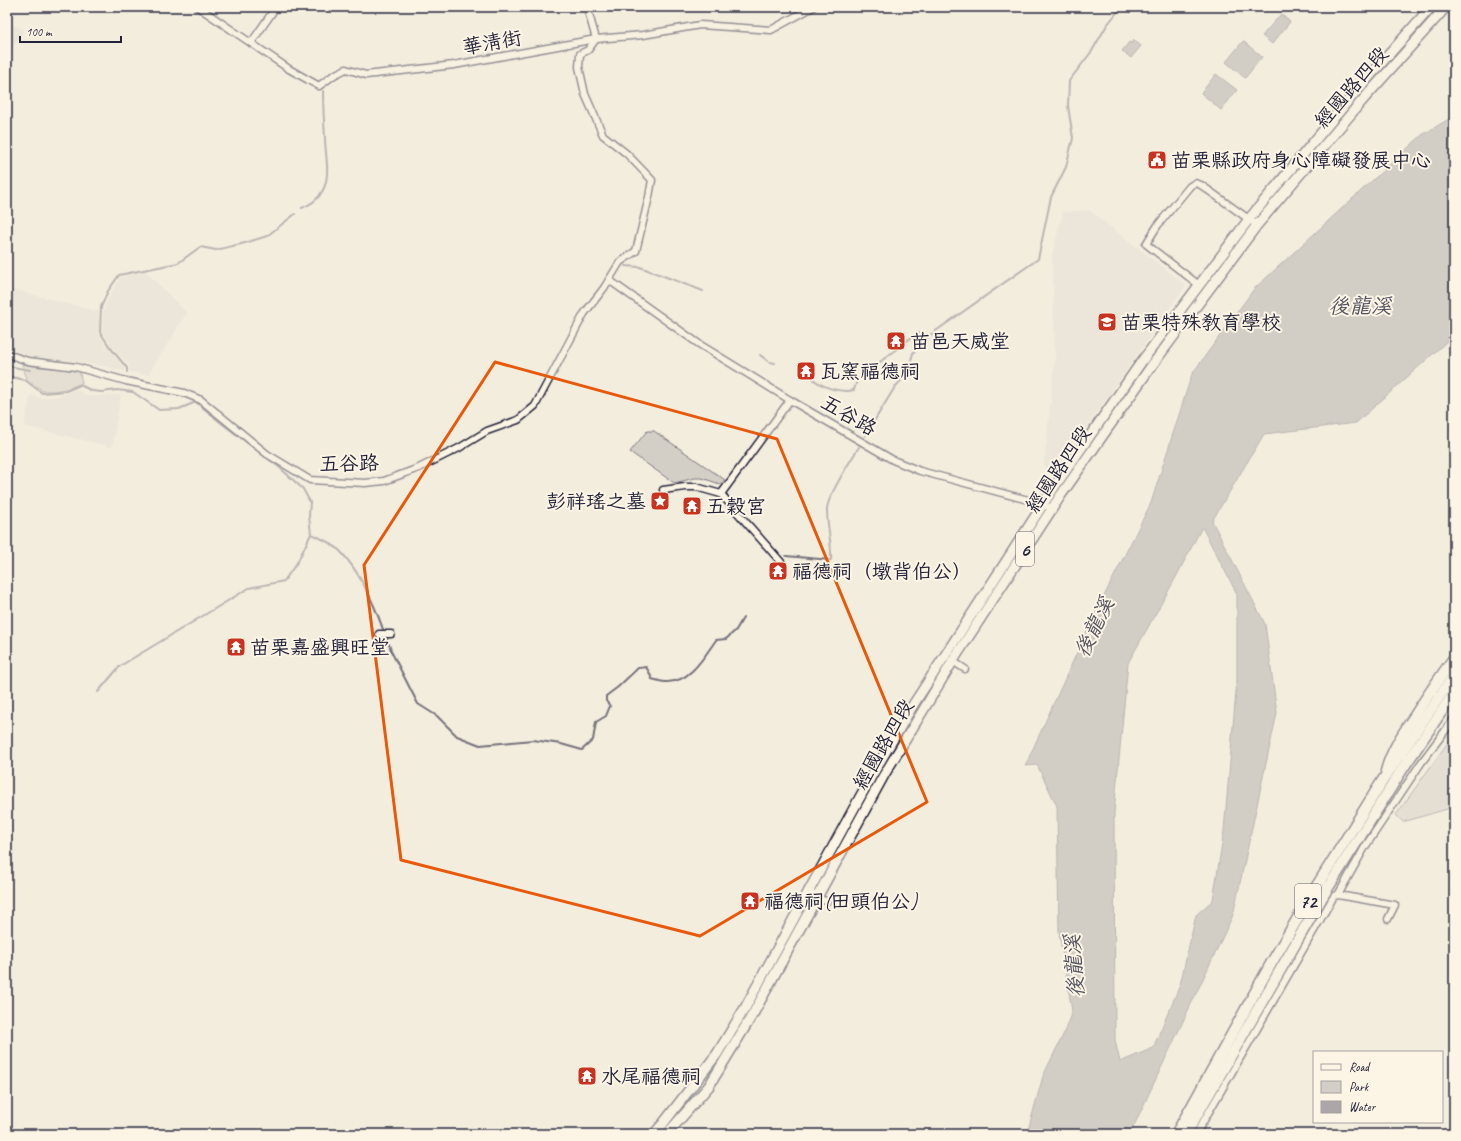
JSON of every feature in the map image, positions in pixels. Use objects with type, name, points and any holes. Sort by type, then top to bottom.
[{"type":"highway","points":[[1383,780],[1390,757],[1398,742],[1454,658]]},
{"type":"highway","name":"72","points":[[1176,1134],[1272,962],[1315,889],[1383,780],[1454,675]]},
{"type":"highway","name":"72","points":[[1186,1134],[1324,894],[1403,768],[1454,693]]},
{"type":"highway","points":[[1403,768],[1420,753],[1454,706]]},
{"type":"main road","name":"經國路四段","points":[[654,1134],[717,1054],[747,1003],[871,777],[914,705],[1042,504],[1142,361],[1249,219],[1353,95],[1431,7]]},
{"type":"main road","name":"經國路四段","points":[[668,1134],[709,1086],[753,1014],[884,775],[953,661],[1052,508],[1150,368],[1257,225],[1361,102],[1446,7]]},
{"type":"street","name":"華清街","points":[[198,7],[289,69],[319,86],[334,75],[346,69],[366,74],[454,65],[596,39],[643,35],[700,25],[771,30],[813,7]]},
{"type":"street","points":[[251,43],[276,7]]},
{"type":"street","points":[[587,7],[596,39]]},
{"type":"street","name":"五谷路","points":[[7,354],[28,361],[76,367],[126,381],[184,393],[201,400],[267,454],[310,480],[365,483],[384,481],[419,468],[459,448],[487,431],[518,420],[535,406],[584,314],[609,280],[620,262],[636,251],[649,197],[652,180],[627,154],[603,136],[584,94],[579,67],[580,54],[588,50],[596,39]]},
{"type":"street","points":[[1200,285],[1146,244],[1164,218],[1190,186],[1195,183],[1257,225]]},
{"type":"street","name":"五谷路","points":[[609,280],[700,344],[790,400],[893,460],[920,472],[1042,504],[1052,508]]},
{"type":"street","points":[[721,494],[790,400]]},
{"type":"street","points":[[663,490],[696,487],[721,494],[781,562]]},
{"type":"street","points":[[379,634],[390,634]]},
{"type":"street","points":[[945,656],[965,668]]},
{"type":"street","points":[[1196,1134],[1334,896],[1338,895],[1365,847],[1421,763],[1454,719]]},
{"type":"street","points":[[808,891],[827,901]]},
{"type":"street","points":[[1338,895],[1395,905],[1388,919]]},
{"type":"highlighted area","points":[[495,362],[777,439],[927,802],[700,936],[401,860],[364,565]]},
{"type":"shaded area","points":[[7,21],[24,30],[7,57]]},
{"type":"shaded area","name":"苗栗特殊教育學校","points":[[1089,210],[1186,285],[1054,474],[1044,465],[1055,358],[1052,255],[1063,212]]},
{"type":"shaded area","points":[[145,271],[187,313],[148,375],[130,372],[130,366],[110,345],[102,331],[103,313],[106,303],[120,277]]},
{"type":"shaded area","points":[[7,288],[99,312],[99,334],[107,347],[125,367],[125,371],[92,364],[32,357],[7,349]]},
{"type":"shaded area","points":[[76,389],[88,396],[121,395],[112,447],[24,426],[31,394],[36,397],[45,398],[62,395]]},
{"type":"green space","points":[[22,364],[39,367],[79,370],[82,383],[66,389],[43,391],[27,379]]},
{"type":"green space","points":[[647,431],[654,431],[725,480],[720,484],[702,478],[695,478],[674,483],[630,452]]},
{"type":"green space","points":[[1454,734],[1454,798],[1447,809],[1403,822],[1396,815]]},
{"type":"water","points":[[1281,14],[1290,22],[1272,44],[1262,36]]},
{"type":"water","points":[[1134,40],[1141,46],[1131,58],[1122,51],[1129,42],[1131,43]]},
{"type":"water","points":[[1243,41],[1262,57],[1245,78],[1226,62]]},
{"type":"water","points":[[1216,74],[1237,90],[1221,110],[1201,93]]},
{"type":"water","name":"後龍溪","points":[[1454,116],[1454,335],[1356,423],[1264,434],[1212,521],[1265,624],[1277,713],[1233,915],[1130,1134],[1027,1134],[1043,1076],[1064,1033],[1072,1011],[1059,932],[1057,806],[1037,765],[1025,766],[1091,622],[1151,503],[1192,374],[1254,289],[1422,135]],"holes":[[[1202,527],[1237,594],[1237,680],[1224,831],[1213,900],[1196,915],[1180,985],[1153,1048],[1120,1062],[1115,1040],[1114,812],[1128,663]]]},
{"type":"waterway","points":[[1114,7],[1121,11],[1126,7]]},
{"type":"waterway","points":[[865,436],[895,387],[908,373],[913,353],[930,335],[1038,259],[1051,197],[1066,167],[1073,138],[1068,106],[1069,81],[1092,51],[1107,25],[1119,10]]},
{"type":"waterway","points":[[302,208],[317,199],[323,190],[327,178],[323,91]]},
{"type":"waterway","points":[[127,372],[127,368],[109,346],[100,332],[101,307],[108,291],[119,275],[178,263],[200,247],[216,250],[267,236],[295,214]]},
{"type":"waterway","points":[[625,266],[640,267],[703,291]]},
{"type":"waterway","points":[[814,380],[833,389],[844,391],[854,390],[857,380],[917,333],[930,335]]},
{"type":"waterway","points":[[760,355],[769,362],[775,363]]},
{"type":"waterway","points":[[7,366],[30,370]]},
{"type":"waterway","points":[[80,372],[92,374]]},
{"type":"waterway","points":[[7,376],[25,380],[42,393],[66,391],[80,385],[92,391],[102,392],[117,390],[133,392],[159,410],[179,409],[196,402],[279,467],[303,489],[310,502],[309,516],[311,534],[334,546],[348,560],[361,579],[376,610],[384,632]]},
{"type":"waterway","points":[[786,556],[831,560],[827,516],[828,505],[840,478],[859,447]]},
{"type":"waterway","points":[[98,692],[120,666],[249,588],[284,581],[298,561],[311,534]]},
{"type":"waterway","points":[[386,636],[392,653],[418,704],[437,716],[457,736],[480,745],[533,740],[561,744],[582,750],[593,740],[596,722],[606,716],[610,706],[606,701],[606,696],[638,668],[646,667],[652,679],[665,682],[681,679],[695,668],[716,640],[726,639],[736,630],[743,618]]},
{"type":"place","name":"苗栗縣政府身心障礙發展中心","points":[[1157,160]]},
{"type":"place","name":"苗栗特殊教育學校","points":[[1107,322]]},
{"type":"place","name":"苗邑天威堂","points":[[896,341]]},
{"type":"place","name":"瓦窯福德祠","points":[[806,371]]},
{"type":"place","name":"彭祥瑤之墓","points":[[660,501]]},
{"type":"place","name":"五穀宮","points":[[692,506]]},
{"type":"place","name":"福德祠（墩背伯公）","points":[[778,571]]},
{"type":"place","name":"苗栗嘉盛興旺堂","points":[[236,647]]},
{"type":"place","name":"福德祠(田頭伯公)","points":[[750,901]]},
{"type":"place","name":"水尾福德祠","points":[[587,1076]]}]
